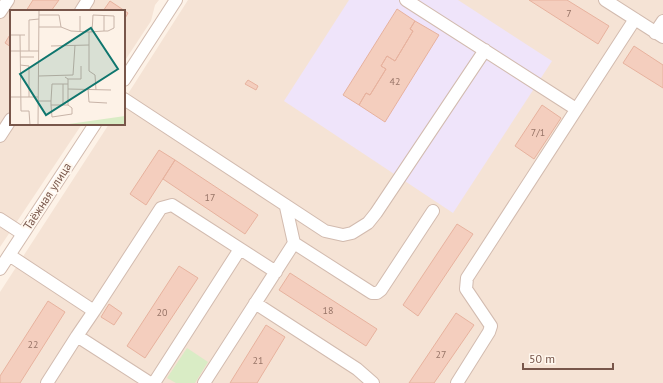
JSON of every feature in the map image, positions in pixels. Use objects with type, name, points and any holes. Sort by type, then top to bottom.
[{"type":"street","points":[[0,12],[8,0]]},
{"type":"street","points":[[82,10],[88,0]]},
{"type":"street","points":[[125,78],[176,0]]},
{"type":"street","points":[[406,0],[576,109]]},
{"type":"street","points":[[605,0],[659,35],[663,21]]},
{"type":"street","points":[[457,383],[489,332],[491,326],[466,289],[467,278],[635,19]]},
{"type":"street","points":[[125,100],[286,207],[325,231],[343,235],[360,229],[376,213],[485,50]]},
{"type":"street","points":[[0,136],[10,121]]},
{"type":"street","name":"Таёжная улица","points":[[0,269],[94,125]]},
{"type":"street","points":[[47,383],[161,208],[172,205],[276,272]]},
{"type":"street","points":[[204,383],[294,243],[286,207]]},
{"type":"street","points":[[294,243],[372,293],[378,293],[382,290],[433,211]]},
{"type":"street","points":[[0,219],[23,234]]},
{"type":"street","points":[[154,383],[240,249]]},
{"type":"street","points":[[9,255],[94,311]]},
{"type":"street","points":[[255,304],[357,369],[373,383]]},
{"type":"street","points":[[77,336],[150,383]]},
{"type":"shaded area","points":[[0,0],[159,0],[155,5],[151,21],[125,60],[125,10],[10,10],[10,125],[81,125],[0,247]]},
{"type":"shaded area","points":[[188,0],[663,0],[663,383],[0,383],[0,292],[108,125],[125,125],[125,98]]},
{"type":"shaded area","points":[[349,0],[458,0],[552,61],[453,213],[284,101]]},
{"type":"green space","points":[[187,348],[208,362],[195,383],[176,383],[167,378]]},
{"type":"building","points":[[33,0],[59,0],[52,10],[27,10]]},
{"type":"building","points":[[529,0],[567,0],[609,26],[598,44]]},
{"type":"building","points":[[110,1],[124,10],[104,10]]},
{"type":"building","points":[[397,9],[415,21],[410,29],[413,31],[395,61],[387,56],[381,66],[386,69],[370,95],[366,93],[359,105],[343,95]]},
{"type":"building","points":[[125,11],[128,13],[125,18]]},
{"type":"building","points":[[415,21],[439,35],[385,122],[359,105],[366,93],[370,95],[386,69],[381,66],[387,56],[395,61],[413,31],[410,29]]},
{"type":"building","points":[[10,35],[10,46],[5,43]]},
{"type":"building","points":[[634,46],[663,65],[663,88],[623,63]]},
{"type":"building","points":[[248,80],[258,86],[256,90],[245,84]]},
{"type":"building","points":[[542,105],[561,118],[534,159],[515,146]]},
{"type":"building","points":[[159,150],[175,160],[146,205],[130,194]]},
{"type":"building","points":[[175,160],[258,215],[245,234],[163,179]]},
{"type":"building","points":[[457,224],[473,234],[418,316],[403,305]]},
{"type":"building","points":[[179,266],[198,278],[145,358],[127,346]]},
{"type":"building","points":[[290,273],[377,329],[366,346],[279,290]]},
{"type":"building","points":[[48,301],[65,312],[20,383],[0,383],[0,376]]},
{"type":"building","points":[[109,304],[122,313],[114,325],[101,317]]},
{"type":"building","points":[[456,313],[474,325],[434,383],[409,383]]},
{"type":"building","points":[[266,325],[285,337],[257,383],[230,383]]}]
